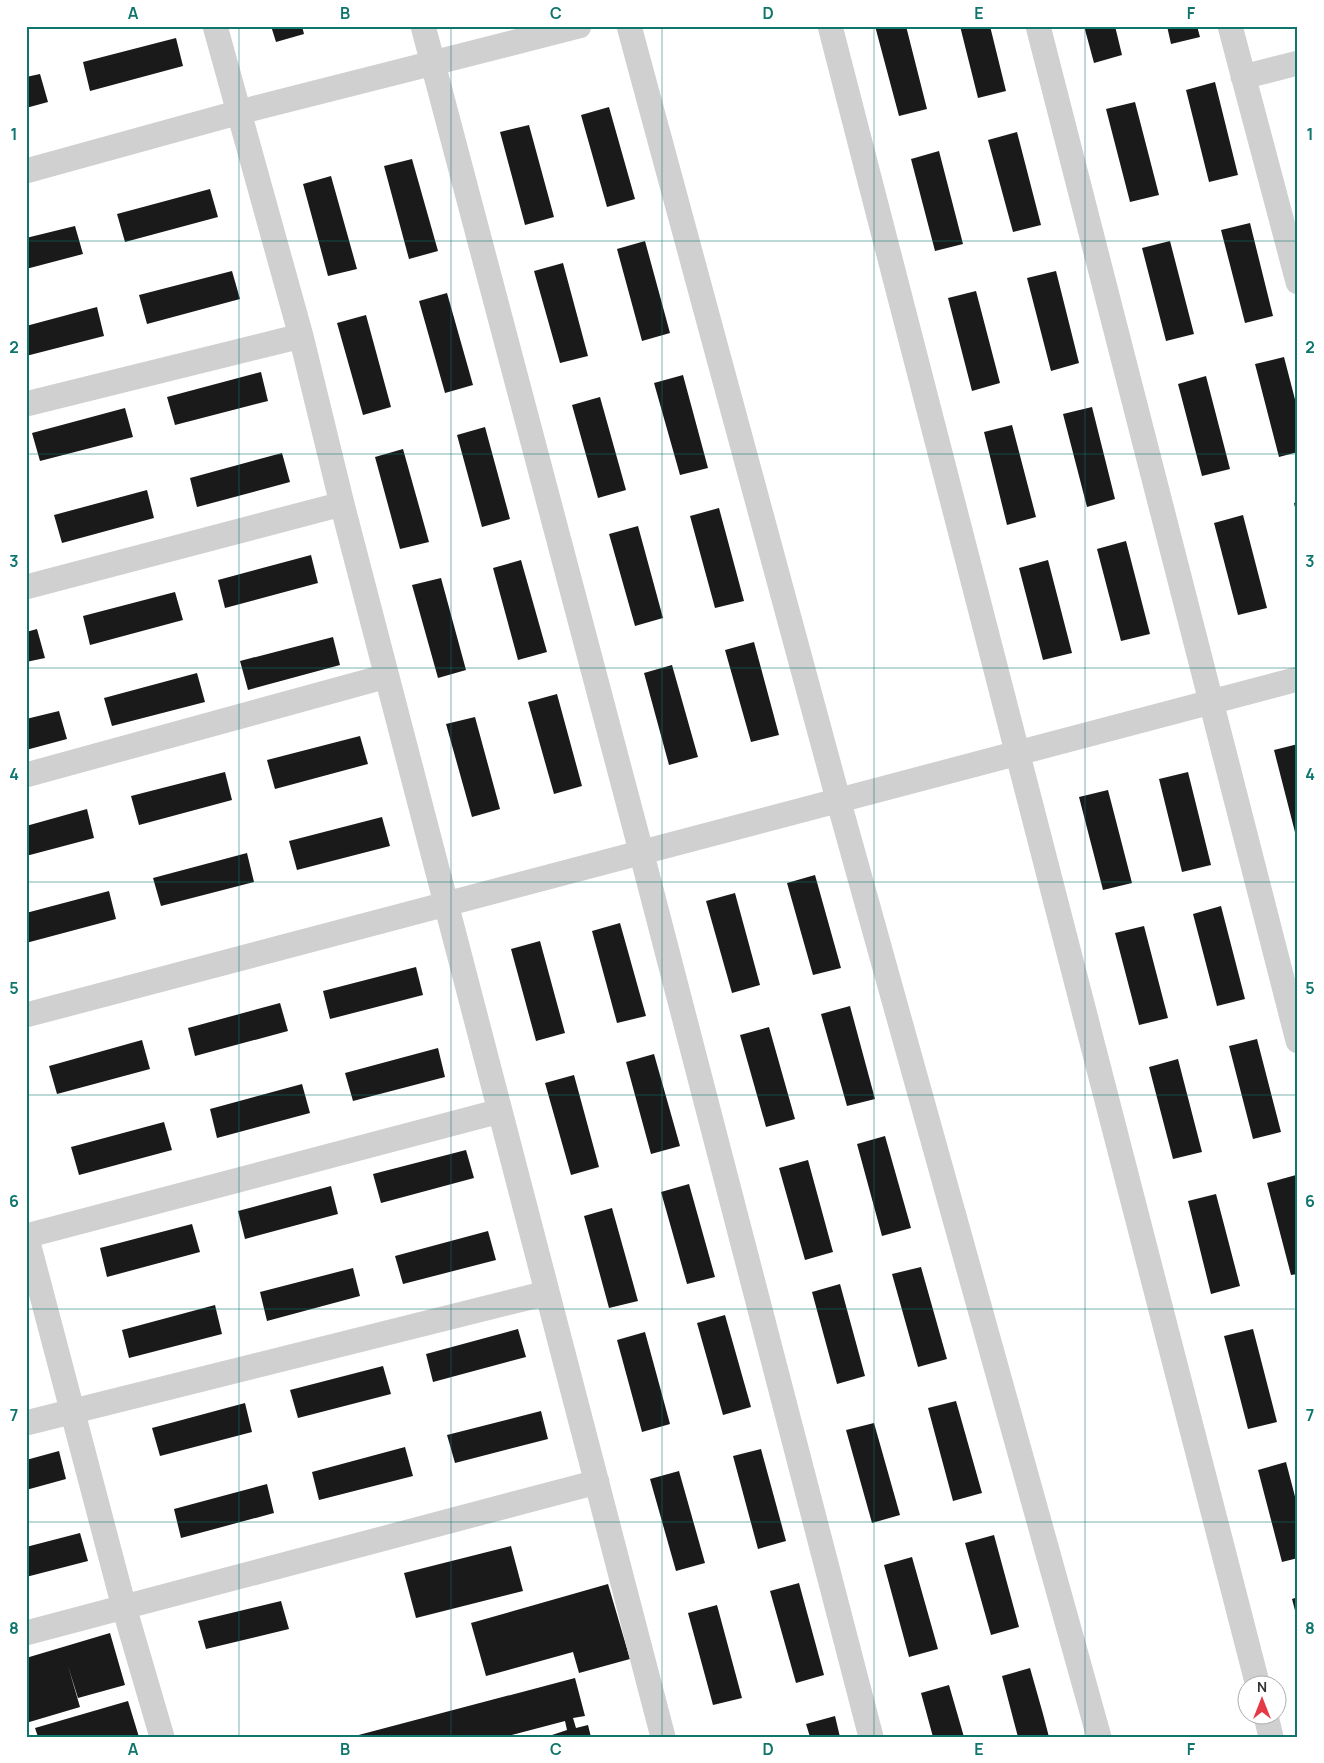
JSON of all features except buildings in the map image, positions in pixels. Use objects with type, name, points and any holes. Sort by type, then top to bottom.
[{"type":"street","points":[[215,26],[301,336],[386,676],[663,1737]]},
{"type":"street","points":[[423,26],[871,1737]]},
{"type":"street","points":[[26,171],[240,112],[579,26]]},
{"type":"street","points":[[629,26],[838,799],[1099,1737]]},
{"type":"street","points":[[830,26],[1255,1676]]},
{"type":"street","points":[[1038,26],[1298,1041]]},
{"type":"street","points":[[1230,26],[1296,269]]},
{"type":"street","points":[[1243,77],[1298,63]]},
{"type":"street","points":[[26,404],[301,336]]},
{"type":"street","points":[[26,587],[342,504]]},
{"type":"street","points":[[26,775],[386,676]]},
{"type":"street","points":[[26,1015],[1298,678]]},
{"type":"street","points":[[162,1737],[124,1608],[26,1236],[500,1111]]},
{"type":"street","points":[[26,1423],[547,1293]]},
{"type":"street","points":[[26,1634],[597,1482]]}]
